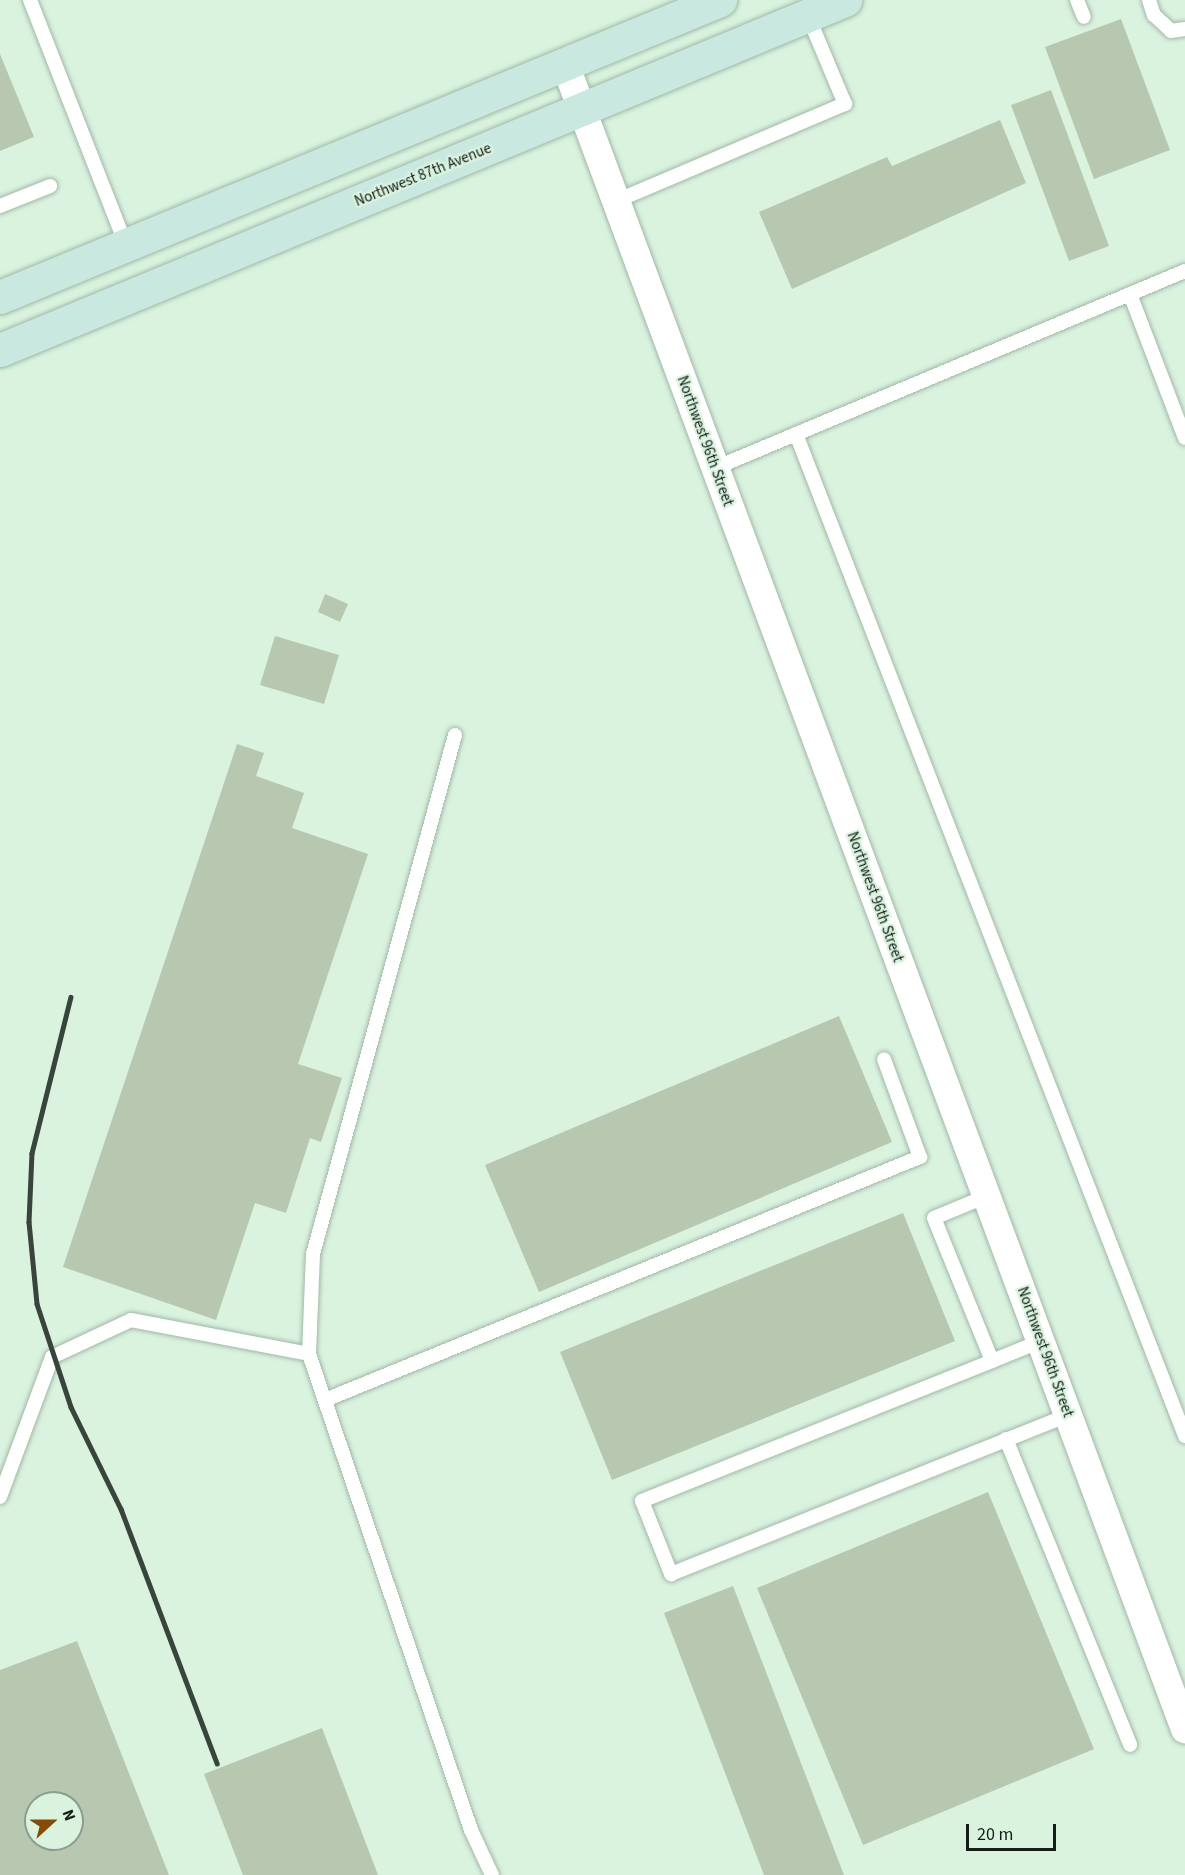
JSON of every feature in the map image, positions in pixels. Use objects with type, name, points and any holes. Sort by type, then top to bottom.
[{"type":"main road","points":[[0,297],[720,0]]},
{"type":"main road","name":"Northwest 87th Avenue","points":[[0,350],[845,0]]},
{"type":"street","name":"Northwest 96th Street","points":[[565,64],[1185,1729]]},
{"type":"lane","points":[[30,0],[126,245]]},
{"type":"lane","points":[[1077,0],[1084,17]]},
{"type":"lane","points":[[1149,0],[1154,15],[1171,31],[1185,29]]},
{"type":"lane","points":[[616,201],[845,104],[808,16]]},
{"type":"lane","points":[[0,206],[50,186]]},
{"type":"lane","points":[[715,468],[1185,271]]},
{"type":"lane","points":[[1130,294],[1185,438]]},
{"type":"lane","points":[[796,434],[1185,1436]]},
{"type":"lane","points":[[455,735],[313,1254],[309,1354],[471,1830],[492,1875]]},
{"type":"lane","points":[[325,1400],[920,1157],[884,1059]]},
{"type":"lane","points":[[987,1196],[934,1218],[992,1361]]},
{"type":"lane","points":[[0,1497],[52,1357],[131,1320],[309,1354]]},
{"type":"lane","points":[[1041,1341],[642,1501],[671,1574],[1068,1415]]},
{"type":"lane","points":[[1006,1439],[1130,1745]]},
{"type":"building","points":[[1121,19],[1170,150],[1094,179],[1045,47]]},
{"type":"building","points":[[0,54],[34,137],[0,151]]},
{"type":"building","points":[[1051,90],[1109,246],[1069,261],[1011,105]]},
{"type":"building","points":[[1000,120],[1026,183],[792,289],[759,212],[887,157],[892,166]]},
{"type":"building","points":[[325,594],[348,604],[340,622],[318,612]]},
{"type":"building","points":[[275,636],[339,655],[324,704],[260,685]]},
{"type":"building","points":[[237,744],[264,753],[256,776],[304,793],[292,828],[368,854],[298,1064],[342,1078],[321,1142],[310,1138],[286,1213],[255,1203],[216,1320],[63,1267]]},
{"type":"building","points":[[839,1016],[892,1142],[539,1292],[485,1165]]},
{"type":"building","points":[[903,1213],[955,1341],[612,1480],[560,1352]]},
{"type":"building","points":[[988,1492],[1094,1749],[863,1845],[757,1588]]},
{"type":"building","points":[[733,1586],[844,1875],[764,1875],[664,1613]]},
{"type":"building","points":[[77,1641],[169,1875],[0,1875],[0,1670]]},
{"type":"building","points":[[322,1728],[378,1875],[243,1875],[204,1774]]},
{"type":"railway","points":[[71,997],[32,1153],[29,1222],[37,1304],[71,1407],[121,1509],[217,1763]]}]
